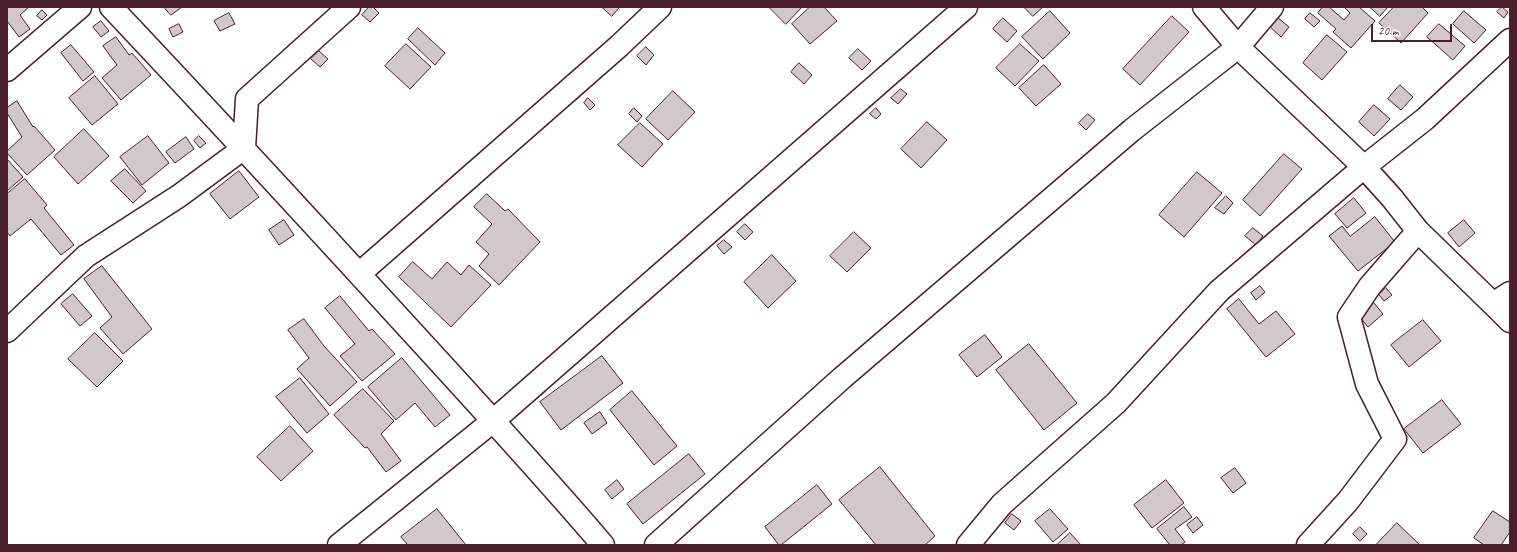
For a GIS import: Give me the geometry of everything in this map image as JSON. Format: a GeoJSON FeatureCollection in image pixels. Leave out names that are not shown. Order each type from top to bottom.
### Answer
{"type":"FeatureCollection","features":[{"type":"Feature","properties":{"kind":"street"},"geometry":{"type":"LineString","coordinates":[[7,70],[80,7]]}},
{"type":"Feature","properties":{"kind":"street"},"geometry":{"type":"LineString","coordinates":[[111,7],[244,148],[549,482],[603,545]]}},
{"type":"Feature","properties":{"kind":"street"},"geometry":{"type":"LineString","coordinates":[[7,331],[86,256],[178,196],[244,148],[248,99],[349,7]]}},
{"type":"Feature","properties":{"kind":"street"},"geometry":{"type":"LineString","coordinates":[[359,274],[619,46],[660,7]]}},
{"type":"Feature","properties":{"kind":"street"},"geometry":{"type":"LineString","coordinates":[[339,545],[493,421],[966,7]]}},
{"type":"Feature","properties":{"kind":"street"},"geometry":{"type":"LineString","coordinates":[[1204,7],[1238,47],[1364,167],[1392,198],[1418,231],[1502,298],[1510,321]]}},
{"type":"Feature","properties":{"kind":"street"},"geometry":{"type":"LineString","coordinates":[[656,545],[842,378],[1132,130],[1238,47],[1272,7]]}},
{"type":"Feature","properties":{"kind":"street"},"geometry":{"type":"LineString","coordinates":[[968,545],[1002,504],[1116,403],[1219,291],[1364,167],[1425,119],[1510,40]]}},
{"type":"Feature","properties":{"kind":"street"},"geometry":{"type":"LineString","coordinates":[[1308,545],[1348,501],[1395,439],[1367,384],[1349,317],[1370,286],[1418,231]]}},
{"type":"Feature","properties":{"kind":"building"},"geometry":{"type":"Polygon","coordinates":[[[7,7],[29,7],[20,15],[30,29],[19,37],[7,21],[7,7]]]}},
{"type":"Feature","properties":{"kind":"building"},"geometry":{"type":"Polygon","coordinates":[[[164,7],[182,7],[171,15],[164,7]]]}},
{"type":"Feature","properties":{"kind":"building"},"geometry":{"type":"Polygon","coordinates":[[[369,7],[373,7],[379,13],[370,22],[362,15],[369,7]]]}},
{"type":"Feature","properties":{"kind":"building"},"geometry":{"type":"Polygon","coordinates":[[[602,7],[617,7],[619,8],[612,16],[602,7]]]}},
{"type":"Feature","properties":{"kind":"building"},"geometry":{"type":"Polygon","coordinates":[[[769,7],[802,7],[786,24],[769,7]]]}},
{"type":"Feature","properties":{"kind":"building"},"geometry":{"type":"Polygon","coordinates":[[[810,7],[824,7],[837,21],[810,44],[792,24],[810,7]]]}},
{"type":"Feature","properties":{"kind":"building"},"geometry":{"type":"Polygon","coordinates":[[[1024,7],[1043,7],[1033,16],[1024,7]]]}},
{"type":"Feature","properties":{"kind":"building"},"geometry":{"type":"Polygon","coordinates":[[[1323,7],[1329,7],[1344,20],[1350,13],[1344,7],[1359,7],[1375,21],[1351,48],[1333,32],[1336,29],[1318,13],[1323,7]]]}},
{"type":"Feature","properties":{"kind":"building"},"geometry":{"type":"Polygon","coordinates":[[[1370,7],[1388,7],[1380,16],[1370,7]]]}},
{"type":"Feature","properties":{"kind":"building"},"geometry":{"type":"Polygon","coordinates":[[[1394,7],[1422,7],[1428,13],[1401,43],[1379,23],[1394,7]]]}},
{"type":"Feature","properties":{"kind":"building"},"geometry":{"type":"Polygon","coordinates":[[[1502,7],[1508,12],[1504,18],[1497,12],[1502,7]]]}},
{"type":"Feature","properties":{"kind":"building"},"geometry":{"type":"Polygon","coordinates":[[[42,10],[47,15],[42,20],[37,16],[42,10]]]}},
{"type":"Feature","properties":{"kind":"building"},"geometry":{"type":"Polygon","coordinates":[[[1050,11],[1070,33],[1043,59],[1022,37],[1050,11]]]}},
{"type":"Feature","properties":{"kind":"building"},"geometry":{"type":"Polygon","coordinates":[[[1464,11],[1486,30],[1474,43],[1453,24],[1464,11]]]}},
{"type":"Feature","properties":{"kind":"building"},"geometry":{"type":"Polygon","coordinates":[[[229,13],[235,24],[220,31],[214,21],[229,13]]]}},
{"type":"Feature","properties":{"kind":"building"},"geometry":{"type":"Polygon","coordinates":[[[1310,13],[1320,21],[1314,27],[1305,19],[1310,13]]]}},
{"type":"Feature","properties":{"kind":"building"},"geometry":{"type":"Polygon","coordinates":[[[1172,16],[1189,32],[1140,85],[1123,69],[1172,16]]]}},
{"type":"Feature","properties":{"kind":"building"},"geometry":{"type":"Polygon","coordinates":[[[1277,17],[1289,27],[1281,37],[1269,26],[1277,17]]]}},
{"type":"Feature","properties":{"kind":"building"},"geometry":{"type":"Polygon","coordinates":[[[1003,18],[1017,31],[1007,42],[993,29],[1003,18]]]}},
{"type":"Feature","properties":{"kind":"building"},"geometry":{"type":"Polygon","coordinates":[[[101,21],[109,31],[101,37],[93,27],[101,21]]]}},
{"type":"Feature","properties":{"kind":"building"},"geometry":{"type":"Polygon","coordinates":[[[179,24],[183,32],[173,37],[169,29],[179,24]]]}},
{"type":"Feature","properties":{"kind":"building"},"geometry":{"type":"Polygon","coordinates":[[[1439,24],[1465,46],[1453,60],[1427,37],[1439,24]]]}},
{"type":"Feature","properties":{"kind":"building"},"geometry":{"type":"Polygon","coordinates":[[[418,28],[445,53],[435,65],[408,39],[418,28]]]}},
{"type":"Feature","properties":{"kind":"building"},"geometry":{"type":"Polygon","coordinates":[[[1327,35],[1347,52],[1322,80],[1303,63],[1327,35]]]}},
{"type":"Feature","properties":{"kind":"building"},"geometry":{"type":"Polygon","coordinates":[[[116,37],[129,55],[132,53],[151,75],[121,100],[102,78],[117,65],[103,46],[116,37]]]}},
{"type":"Feature","properties":{"kind":"building"},"geometry":{"type":"Polygon","coordinates":[[[406,44],[431,67],[410,89],[385,66],[406,44]]]}},
{"type":"Feature","properties":{"kind":"building"},"geometry":{"type":"Polygon","coordinates":[[[1020,44],[1039,61],[1015,86],[996,68],[1020,44]]]}},
{"type":"Feature","properties":{"kind":"building"},"geometry":{"type":"Polygon","coordinates":[[[71,45],[94,72],[83,81],[61,53],[71,45]]]}},
{"type":"Feature","properties":{"kind":"building"},"geometry":{"type":"Polygon","coordinates":[[[646,47],[654,55],[646,65],[637,56],[646,47]]]}},
{"type":"Feature","properties":{"kind":"building"},"geometry":{"type":"Polygon","coordinates":[[[858,49],[871,61],[862,70],[849,58],[858,49]]]}},
{"type":"Feature","properties":{"kind":"building"},"geometry":{"type":"Polygon","coordinates":[[[319,51],[328,59],[320,67],[311,59],[319,51]]]}},
{"type":"Feature","properties":{"kind":"building"},"geometry":{"type":"Polygon","coordinates":[[[799,63],[812,75],[804,84],[791,72],[799,63]]]}},
{"type":"Feature","properties":{"kind":"building"},"geometry":{"type":"Polygon","coordinates":[[[1044,65],[1061,84],[1036,106],[1019,88],[1044,65]]]}},
{"type":"Feature","properties":{"kind":"building"},"geometry":{"type":"Polygon","coordinates":[[[95,76],[118,104],[92,125],[69,98],[95,76]]]}},
{"type":"Feature","properties":{"kind":"building"},"geometry":{"type":"Polygon","coordinates":[[[1400,85],[1413,97],[1401,110],[1388,99],[1400,85]]]}},
{"type":"Feature","properties":{"kind":"building"},"geometry":{"type":"Polygon","coordinates":[[[901,89],[907,94],[898,104],[891,98],[901,89]]]}},
{"type":"Feature","properties":{"kind":"building"},"geometry":{"type":"Polygon","coordinates":[[[673,91],[695,112],[668,140],[646,119],[673,91]]]}},
{"type":"Feature","properties":{"kind":"building"},"geometry":{"type":"Polygon","coordinates":[[[588,98],[595,105],[590,110],[584,103],[588,98]]]}},
{"type":"Feature","properties":{"kind":"building"},"geometry":{"type":"Polygon","coordinates":[[[17,101],[33,127],[34,126],[55,150],[27,175],[7,153],[7,151],[22,137],[7,113],[7,108],[17,101]]]}},
{"type":"Feature","properties":{"kind":"building"},"geometry":{"type":"Polygon","coordinates":[[[1374,105],[1390,119],[1374,136],[1359,122],[1374,105]]]}},
{"type":"Feature","properties":{"kind":"building"},"geometry":{"type":"Polygon","coordinates":[[[634,108],[642,116],[637,122],[629,114],[634,108]]]}},
{"type":"Feature","properties":{"kind":"building"},"geometry":{"type":"Polygon","coordinates":[[[876,108],[881,114],[876,119],[870,114],[876,108]]]}},
{"type":"Feature","properties":{"kind":"building"},"geometry":{"type":"Polygon","coordinates":[[[1088,114],[1095,120],[1086,130],[1079,123],[1088,114]]]}},
{"type":"Feature","properties":{"kind":"building"},"geometry":{"type":"Polygon","coordinates":[[[927,122],[947,140],[921,168],[901,149],[927,122]]]}},
{"type":"Feature","properties":{"kind":"building"},"geometry":{"type":"Polygon","coordinates":[[[640,123],[663,144],[642,167],[618,145],[640,123]]]}},
{"type":"Feature","properties":{"kind":"building"},"geometry":{"type":"Polygon","coordinates":[[[84,129],[109,156],[78,184],[54,157],[84,129]]]}},
{"type":"Feature","properties":{"kind":"building"},"geometry":{"type":"Polygon","coordinates":[[[148,136],[169,163],[142,185],[120,157],[148,136]]]}},
{"type":"Feature","properties":{"kind":"building"},"geometry":{"type":"Polygon","coordinates":[[[199,136],[206,143],[200,148],[194,141],[199,136]]]}},
{"type":"Feature","properties":{"kind":"building"},"geometry":{"type":"Polygon","coordinates":[[[186,137],[194,149],[175,163],[166,152],[186,137]]]}},
{"type":"Feature","properties":{"kind":"building"},"geometry":{"type":"Polygon","coordinates":[[[1284,154],[1302,169],[1260,216],[1243,200],[1284,154]]]}},
{"type":"Feature","properties":{"kind":"building"},"geometry":{"type":"Polygon","coordinates":[[[7,159],[23,177],[7,191],[7,159]]]}},
{"type":"Feature","properties":{"kind":"building"},"geometry":{"type":"Polygon","coordinates":[[[125,169],[146,191],[133,203],[111,181],[125,169]]]}},
{"type":"Feature","properties":{"kind":"building"},"geometry":{"type":"Polygon","coordinates":[[[239,171],[259,197],[230,219],[210,194],[239,171]]]}},
{"type":"Feature","properties":{"kind":"building"},"geometry":{"type":"Polygon","coordinates":[[[1197,172],[1222,193],[1184,237],[1159,215],[1197,172]]]}},
{"type":"Feature","properties":{"kind":"building"},"geometry":{"type":"Polygon","coordinates":[[[25,179],[47,205],[44,208],[74,245],[61,255],[31,219],[10,236],[7,232],[7,194],[25,179]]]}},
{"type":"Feature","properties":{"kind":"building"},"geometry":{"type":"Polygon","coordinates":[[[487,194],[505,211],[508,209],[540,242],[499,285],[479,266],[489,254],[476,242],[492,224],[474,207],[487,194]]]}},
{"type":"Feature","properties":{"kind":"building"},"geometry":{"type":"Polygon","coordinates":[[[1226,196],[1233,203],[1224,214],[1215,208],[1226,196]]]}},
{"type":"Feature","properties":{"kind":"building"},"geometry":{"type":"Polygon","coordinates":[[[1354,198],[1366,213],[1347,228],[1335,214],[1354,198]]]}},
{"type":"Feature","properties":{"kind":"building"},"geometry":{"type":"Polygon","coordinates":[[[1375,217],[1395,242],[1358,271],[1329,236],[1342,226],[1350,236],[1375,217]]]}},
{"type":"Feature","properties":{"kind":"building"},"geometry":{"type":"Polygon","coordinates":[[[284,220],[294,235],[279,245],[269,230],[284,220]]]}},
{"type":"Feature","properties":{"kind":"building"},"geometry":{"type":"Polygon","coordinates":[[[1464,220],[1475,233],[1459,247],[1448,233],[1464,220]]]}},
{"type":"Feature","properties":{"kind":"building"},"geometry":{"type":"Polygon","coordinates":[[[745,224],[753,232],[745,240],[737,232],[745,224]]]}},
{"type":"Feature","properties":{"kind":"building"},"geometry":{"type":"Polygon","coordinates":[[[1253,228],[1263,236],[1256,245],[1245,236],[1253,228]]]}},
{"type":"Feature","properties":{"kind":"building"},"geometry":{"type":"Polygon","coordinates":[[[854,232],[871,248],[847,272],[830,256],[854,232]]]}},
{"type":"Feature","properties":{"kind":"building"},"geometry":{"type":"Polygon","coordinates":[[[724,240],[732,247],[724,254],[717,246],[724,240]]]}},
{"type":"Feature","properties":{"kind":"building"},"geometry":{"type":"Polygon","coordinates":[[[772,255],[796,281],[768,308],[744,282],[772,255]]]}},
{"type":"Feature","properties":{"kind":"building"},"geometry":{"type":"Polygon","coordinates":[[[413,262],[432,279],[447,262],[461,275],[469,265],[491,285],[451,327],[399,277],[413,262]]]}},
{"type":"Feature","properties":{"kind":"building"},"geometry":{"type":"Polygon","coordinates":[[[102,266],[152,329],[123,354],[100,328],[112,317],[84,279],[102,266]]]}},
{"type":"Feature","properties":{"kind":"building"},"geometry":{"type":"Polygon","coordinates":[[[1260,286],[1265,292],[1256,300],[1251,293],[1260,286]]]}},
{"type":"Feature","properties":{"kind":"building"},"geometry":{"type":"Polygon","coordinates":[[[1386,288],[1392,295],[1384,301],[1379,295],[1386,288]]]}},
{"type":"Feature","properties":{"kind":"building"},"geometry":{"type":"Polygon","coordinates":[[[73,294],[92,316],[80,326],[61,304],[73,294]]]}},
{"type":"Feature","properties":{"kind":"building"},"geometry":{"type":"Polygon","coordinates":[[[340,296],[369,331],[372,329],[395,354],[362,381],[340,356],[355,344],[325,308],[340,296]]]}},
{"type":"Feature","properties":{"kind":"building"},"geometry":{"type":"Polygon","coordinates":[[[1239,299],[1259,324],[1276,311],[1295,334],[1266,357],[1227,309],[1239,299]]]}},
{"type":"Feature","properties":{"kind":"building"},"geometry":{"type":"Polygon","coordinates":[[[1374,303],[1383,314],[1368,327],[1359,316],[1374,303]]]}},
{"type":"Feature","properties":{"kind":"building"},"geometry":{"type":"Polygon","coordinates":[[[304,319],[324,346],[357,382],[330,406],[297,369],[309,358],[288,330],[304,319]]]}},
{"type":"Feature","properties":{"kind":"building"},"geometry":{"type":"Polygon","coordinates":[[[1423,320],[1441,341],[1409,367],[1391,345],[1423,320]]]}},
{"type":"Feature","properties":{"kind":"building"},"geometry":{"type":"Polygon","coordinates":[[[95,333],[123,361],[97,387],[68,359],[95,333]]]}},
{"type":"Feature","properties":{"kind":"building"},"geometry":{"type":"Polygon","coordinates":[[[985,335],[1002,357],[977,377],[959,355],[985,335]]]}},
{"type":"Feature","properties":{"kind":"building"},"geometry":{"type":"Polygon","coordinates":[[[1029,344],[1077,403],[1044,430],[996,370],[1029,344]]]}},
{"type":"Feature","properties":{"kind":"building"},"geometry":{"type":"Polygon","coordinates":[[[602,356],[623,383],[561,430],[540,402],[602,356]]]}},
{"type":"Feature","properties":{"kind":"building"},"geometry":{"type":"Polygon","coordinates":[[[402,358],[450,415],[435,427],[415,403],[396,420],[368,387],[402,358]]]}},
{"type":"Feature","properties":{"kind":"building"},"geometry":{"type":"Polygon","coordinates":[[[300,378],[329,414],[307,433],[276,397],[300,378]]]}},
{"type":"Feature","properties":{"kind":"building"},"geometry":{"type":"Polygon","coordinates":[[[363,389],[394,421],[381,434],[401,461],[386,472],[367,447],[365,448],[334,415],[363,389]]]}},
{"type":"Feature","properties":{"kind":"building"},"geometry":{"type":"Polygon","coordinates":[[[632,391],[677,446],[654,465],[610,410],[632,391]]]}},
{"type":"Feature","properties":{"kind":"building"},"geometry":{"type":"Polygon","coordinates":[[[1442,400],[1461,424],[1423,453],[1404,429],[1442,400]]]}},
{"type":"Feature","properties":{"kind":"building"},"geometry":{"type":"Polygon","coordinates":[[[600,412],[607,423],[592,434],[584,423],[600,412]]]}},
{"type":"Feature","properties":{"kind":"building"},"geometry":{"type":"Polygon","coordinates":[[[290,426],[313,451],[281,481],[257,457],[290,426]]]}},
{"type":"Feature","properties":{"kind":"building"},"geometry":{"type":"Polygon","coordinates":[[[689,454],[705,474],[643,524],[627,504],[689,454]]]}},
{"type":"Feature","properties":{"kind":"building"},"geometry":{"type":"Polygon","coordinates":[[[880,467],[935,536],[925,545],[876,545],[839,500],[880,467]]]}},
{"type":"Feature","properties":{"kind":"building"},"geometry":{"type":"Polygon","coordinates":[[[1235,468],[1246,483],[1233,493],[1221,478],[1235,468]]]}},
{"type":"Feature","properties":{"kind":"building"},"geometry":{"type":"Polygon","coordinates":[[[617,480],[624,489],[612,499],[605,490],[617,480]]]}},
{"type":"Feature","properties":{"kind":"building"},"geometry":{"type":"Polygon","coordinates":[[[1166,480],[1184,503],[1152,528],[1134,505],[1166,480]]]}},
{"type":"Feature","properties":{"kind":"building"},"geometry":{"type":"Polygon","coordinates":[[[817,485],[832,504],[781,545],[779,545],[765,527],[817,485]]]}},
{"type":"Feature","properties":{"kind":"building"},"geometry":{"type":"Polygon","coordinates":[[[1184,507],[1192,517],[1175,529],[1185,542],[1181,545],[1170,545],[1157,529],[1184,507]]]}},
{"type":"Feature","properties":{"kind":"building"},"geometry":{"type":"Polygon","coordinates":[[[437,509],[466,545],[408,545],[401,537],[437,509]]]}},
{"type":"Feature","properties":{"kind":"building"},"geometry":{"type":"Polygon","coordinates":[[[1050,509],[1068,529],[1053,542],[1035,521],[1050,509]]]}},
{"type":"Feature","properties":{"kind":"building"},"geometry":{"type":"Polygon","coordinates":[[[1493,511],[1510,522],[1510,532],[1501,545],[1484,545],[1474,538],[1493,511]]]}},
{"type":"Feature","properties":{"kind":"building"},"geometry":{"type":"Polygon","coordinates":[[[1012,514],[1021,521],[1014,530],[1005,523],[1012,514]]]}},
{"type":"Feature","properties":{"kind":"building"},"geometry":{"type":"Polygon","coordinates":[[[1197,517],[1203,525],[1193,533],[1187,525],[1197,517]]]}},
{"type":"Feature","properties":{"kind":"building"},"geometry":{"type":"Polygon","coordinates":[[[1397,523],[1420,545],[1376,545],[1397,523]]]}},
{"type":"Feature","properties":{"kind":"building"},"geometry":{"type":"Polygon","coordinates":[[[1360,527],[1367,534],[1360,541],[1353,534],[1360,527]]]}},
{"type":"Feature","properties":{"kind":"building"},"geometry":{"type":"Polygon","coordinates":[[[1070,533],[1081,545],[1057,545],[1070,533]]]}}]}
